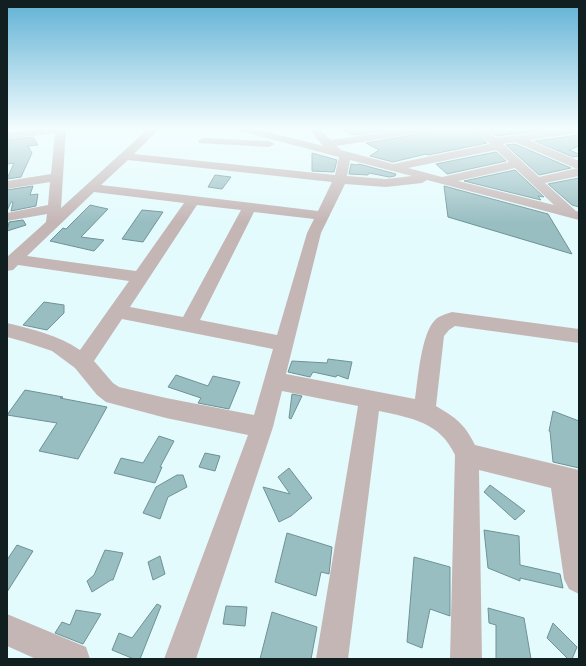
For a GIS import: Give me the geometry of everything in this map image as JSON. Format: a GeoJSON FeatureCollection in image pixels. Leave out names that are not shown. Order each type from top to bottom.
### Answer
{"type":"FeatureCollection","features":[{"type":"Feature","properties":{"kind":"street"},"geometry":{"type":"LineString","coordinates":[[53,224],[58,160]]}},
{"type":"Feature","properties":{"kind":"street"},"geometry":{"type":"LineString","coordinates":[[11,263],[121,160]]}},
{"type":"Feature","properties":{"kind":"street"},"geometry":{"type":"LineString","coordinates":[[161,160],[340,180],[386,183],[436,179],[518,164]]}},
{"type":"Feature","properties":{"kind":"street"},"geometry":{"type":"LineString","coordinates":[[180,659],[262,427],[314,233],[321,216],[340,180],[337,160]]}},
{"type":"Feature","properties":{"kind":"street"},"geometry":{"type":"LineString","coordinates":[[370,160],[436,179],[575,214]]}},
{"type":"Feature","properties":{"kind":"street"},"geometry":{"type":"LineString","coordinates":[[393,167],[424,160]]}},
{"type":"Feature","properties":{"kind":"street"},"geometry":{"type":"LineString","coordinates":[[514,160],[575,214]]}},
{"type":"Feature","properties":{"kind":"street"},"geometry":{"type":"LineString","coordinates":[[567,160],[579,165]]}},
{"type":"Feature","properties":{"kind":"street"},"geometry":{"type":"LineString","coordinates":[[536,181],[579,172]]}},
{"type":"Feature","properties":{"kind":"street"},"geometry":{"type":"LineString","coordinates":[[7,185],[57,177]]}},
{"type":"Feature","properties":{"kind":"street"},"geometry":{"type":"LineString","coordinates":[[91,188],[321,216]]}},
{"type":"Feature","properties":{"kind":"street"},"geometry":{"type":"LineString","coordinates":[[82,362],[193,201]]}},
{"type":"Feature","properties":{"kind":"street"},"geometry":{"type":"LineString","coordinates":[[7,217],[54,208]]}},
{"type":"Feature","properties":{"kind":"street"},"geometry":{"type":"LineString","coordinates":[[188,325],[249,208]]}},
{"type":"Feature","properties":{"kind":"street"},"geometry":{"type":"LineString","coordinates":[[11,263],[141,277]]}},
{"type":"Feature","properties":{"kind":"street"},"geometry":{"type":"LineString","coordinates":[[117,311],[284,344]]}},
{"type":"Feature","properties":{"kind":"street"},"geometry":{"type":"LineString","coordinates":[[424,411],[435,335],[442,325],[452,319],[579,336]]}},
{"type":"Feature","properties":{"kind":"street"},"geometry":{"type":"LineString","coordinates":[[7,330],[28,335],[59,346],[82,362],[104,390],[114,395],[166,408],[262,427]]}},
{"type":"Feature","properties":{"kind":"street"},"geometry":{"type":"LineString","coordinates":[[274,381],[424,411],[446,424],[459,438],[467,455],[466,659]]}},
{"type":"Feature","properties":{"kind":"street"},"geometry":{"type":"LineString","coordinates":[[332,659],[370,399]]}},
{"type":"Feature","properties":{"kind":"street"},"geometry":{"type":"LineString","coordinates":[[467,455],[571,481],[579,579]]}},
{"type":"Feature","properties":{"kind":"street"},"geometry":{"type":"LineString","coordinates":[[7,630],[74,659]]}},
{"type":"Feature","properties":{"kind":"building"},"geometry":{"type":"Polygon","coordinates":[[[7,160],[29,160],[21,177],[7,179],[14,163],[7,164],[7,160]]]}},
{"type":"Feature","properties":{"kind":"building"},"geometry":{"type":"Polygon","coordinates":[[[312,160],[337,160],[334,172],[312,171],[312,160]]]}},
{"type":"Feature","properties":{"kind":"building"},"geometry":{"type":"Polygon","coordinates":[[[386,160],[401,160],[393,162],[386,160]]]}},
{"type":"Feature","properties":{"kind":"building"},"geometry":{"type":"Polygon","coordinates":[[[456,160],[506,161],[447,174],[436,164],[456,160]]]}},
{"type":"Feature","properties":{"kind":"building"},"geometry":{"type":"Polygon","coordinates":[[[523,160],[553,160],[571,168],[539,175],[523,160]]]}},
{"type":"Feature","properties":{"kind":"building"},"geometry":{"type":"Polygon","coordinates":[[[351,164],[359,164],[396,174],[395,176],[389,177],[369,173],[368,175],[349,174],[351,164]]]}},
{"type":"Feature","properties":{"kind":"building"},"geometry":{"type":"Polygon","coordinates":[[[515,170],[544,197],[538,196],[541,200],[464,181],[515,170]]]}},
{"type":"Feature","properties":{"kind":"building"},"geometry":{"type":"Polygon","coordinates":[[[215,175],[231,177],[222,189],[208,187],[215,175]]]}},
{"type":"Feature","properties":{"kind":"building"},"geometry":{"type":"Polygon","coordinates":[[[579,178],[579,207],[572,205],[548,184],[579,178]]]}},
{"type":"Feature","properties":{"kind":"building"},"geometry":{"type":"Polygon","coordinates":[[[33,186],[30,195],[38,194],[36,206],[11,211],[13,202],[11,202],[7,211],[7,190],[33,186]]]}},
{"type":"Feature","properties":{"kind":"building"},"geometry":{"type":"Polygon","coordinates":[[[444,186],[548,214],[572,254],[448,217],[444,186]]]}},
{"type":"Feature","properties":{"kind":"building"},"geometry":{"type":"Polygon","coordinates":[[[90,205],[108,209],[81,237],[104,240],[94,251],[50,241],[63,228],[66,229],[90,205]]]}},
{"type":"Feature","properties":{"kind":"building"},"geometry":{"type":"Polygon","coordinates":[[[142,210],[163,212],[143,242],[122,239],[142,210]]]}},
{"type":"Feature","properties":{"kind":"building"},"geometry":{"type":"Polygon","coordinates":[[[23,220],[26,225],[7,231],[9,222],[23,220]]]}},
{"type":"Feature","properties":{"kind":"building"},"geometry":{"type":"Polygon","coordinates":[[[44,302],[64,305],[64,313],[47,330],[23,325],[44,302]]]}},
{"type":"Feature","properties":{"kind":"building"},"geometry":{"type":"Polygon","coordinates":[[[328,359],[352,362],[348,379],[337,375],[336,377],[313,372],[310,377],[288,372],[292,361],[327,363],[328,359]]]}},
{"type":"Feature","properties":{"kind":"building"},"geometry":{"type":"Polygon","coordinates":[[[176,375],[208,386],[213,376],[240,382],[229,409],[198,403],[201,398],[168,387],[176,375]]]}},
{"type":"Feature","properties":{"kind":"building"},"geometry":{"type":"Polygon","coordinates":[[[25,390],[107,407],[78,459],[39,451],[57,423],[7,415],[25,390]]]}},
{"type":"Feature","properties":{"kind":"building"},"geometry":{"type":"Polygon","coordinates":[[[292,394],[302,396],[291,419],[289,418],[292,394]]]}},
{"type":"Feature","properties":{"kind":"building"},"geometry":{"type":"Polygon","coordinates":[[[553,411],[579,421],[579,468],[553,462],[549,431],[553,411]]]}},
{"type":"Feature","properties":{"kind":"building"},"geometry":{"type":"Polygon","coordinates":[[[159,436],[174,441],[160,467],[162,467],[155,483],[114,473],[121,458],[143,463],[159,436]]]}},
{"type":"Feature","properties":{"kind":"building"},"geometry":{"type":"Polygon","coordinates":[[[205,453],[220,456],[215,471],[199,467],[205,453]]]}},
{"type":"Feature","properties":{"kind":"building"},"geometry":{"type":"Polygon","coordinates":[[[289,468],[312,498],[291,516],[279,522],[263,487],[290,494],[278,477],[289,468]]]}},
{"type":"Feature","properties":{"kind":"building"},"geometry":{"type":"Polygon","coordinates":[[[177,475],[183,475],[187,487],[168,497],[160,519],[143,513],[156,487],[177,475]]]}},
{"type":"Feature","properties":{"kind":"building"},"geometry":{"type":"Polygon","coordinates":[[[490,485],[525,511],[515,520],[484,492],[490,485]]]}},
{"type":"Feature","properties":{"kind":"building"},"geometry":{"type":"Polygon","coordinates":[[[484,530],[519,536],[520,565],[560,574],[563,588],[520,578],[520,581],[488,568],[484,530]]]}},
{"type":"Feature","properties":{"kind":"building"},"geometry":{"type":"Polygon","coordinates":[[[287,533],[332,547],[329,574],[321,572],[316,596],[275,582],[287,533]]]}},
{"type":"Feature","properties":{"kind":"building"},"geometry":{"type":"Polygon","coordinates":[[[17,545],[33,551],[7,592],[7,560],[17,545]]]}},
{"type":"Feature","properties":{"kind":"building"},"geometry":{"type":"Polygon","coordinates":[[[105,550],[123,553],[113,580],[92,592],[87,581],[94,575],[105,550]]]}},
{"type":"Feature","properties":{"kind":"building"},"geometry":{"type":"Polygon","coordinates":[[[160,556],[165,574],[153,580],[148,562],[160,556]]]}},
{"type":"Feature","properties":{"kind":"building"},"geometry":{"type":"Polygon","coordinates":[[[414,557],[450,567],[450,616],[430,609],[422,648],[407,642],[414,557]]]}},
{"type":"Feature","properties":{"kind":"building"},"geometry":{"type":"Polygon","coordinates":[[[157,604],[161,606],[140,659],[134,659],[112,650],[119,633],[132,638],[157,604]]]}},
{"type":"Feature","properties":{"kind":"building"},"geometry":{"type":"Polygon","coordinates":[[[226,606],[247,607],[245,626],[223,624],[226,606]]]}},
{"type":"Feature","properties":{"kind":"building"},"geometry":{"type":"Polygon","coordinates":[[[488,608],[524,618],[531,659],[496,659],[496,625],[489,623],[488,608]]]}},
{"type":"Feature","properties":{"kind":"building"},"geometry":{"type":"Polygon","coordinates":[[[76,610],[101,614],[83,644],[55,633],[62,622],[70,625],[76,610]]]}},
{"type":"Feature","properties":{"kind":"building"},"geometry":{"type":"Polygon","coordinates":[[[272,612],[317,627],[311,659],[260,659],[272,612]]]}},
{"type":"Feature","properties":{"kind":"building"},"geometry":{"type":"Polygon","coordinates":[[[553,623],[577,647],[572,659],[568,659],[547,638],[553,623]]]}}]}
